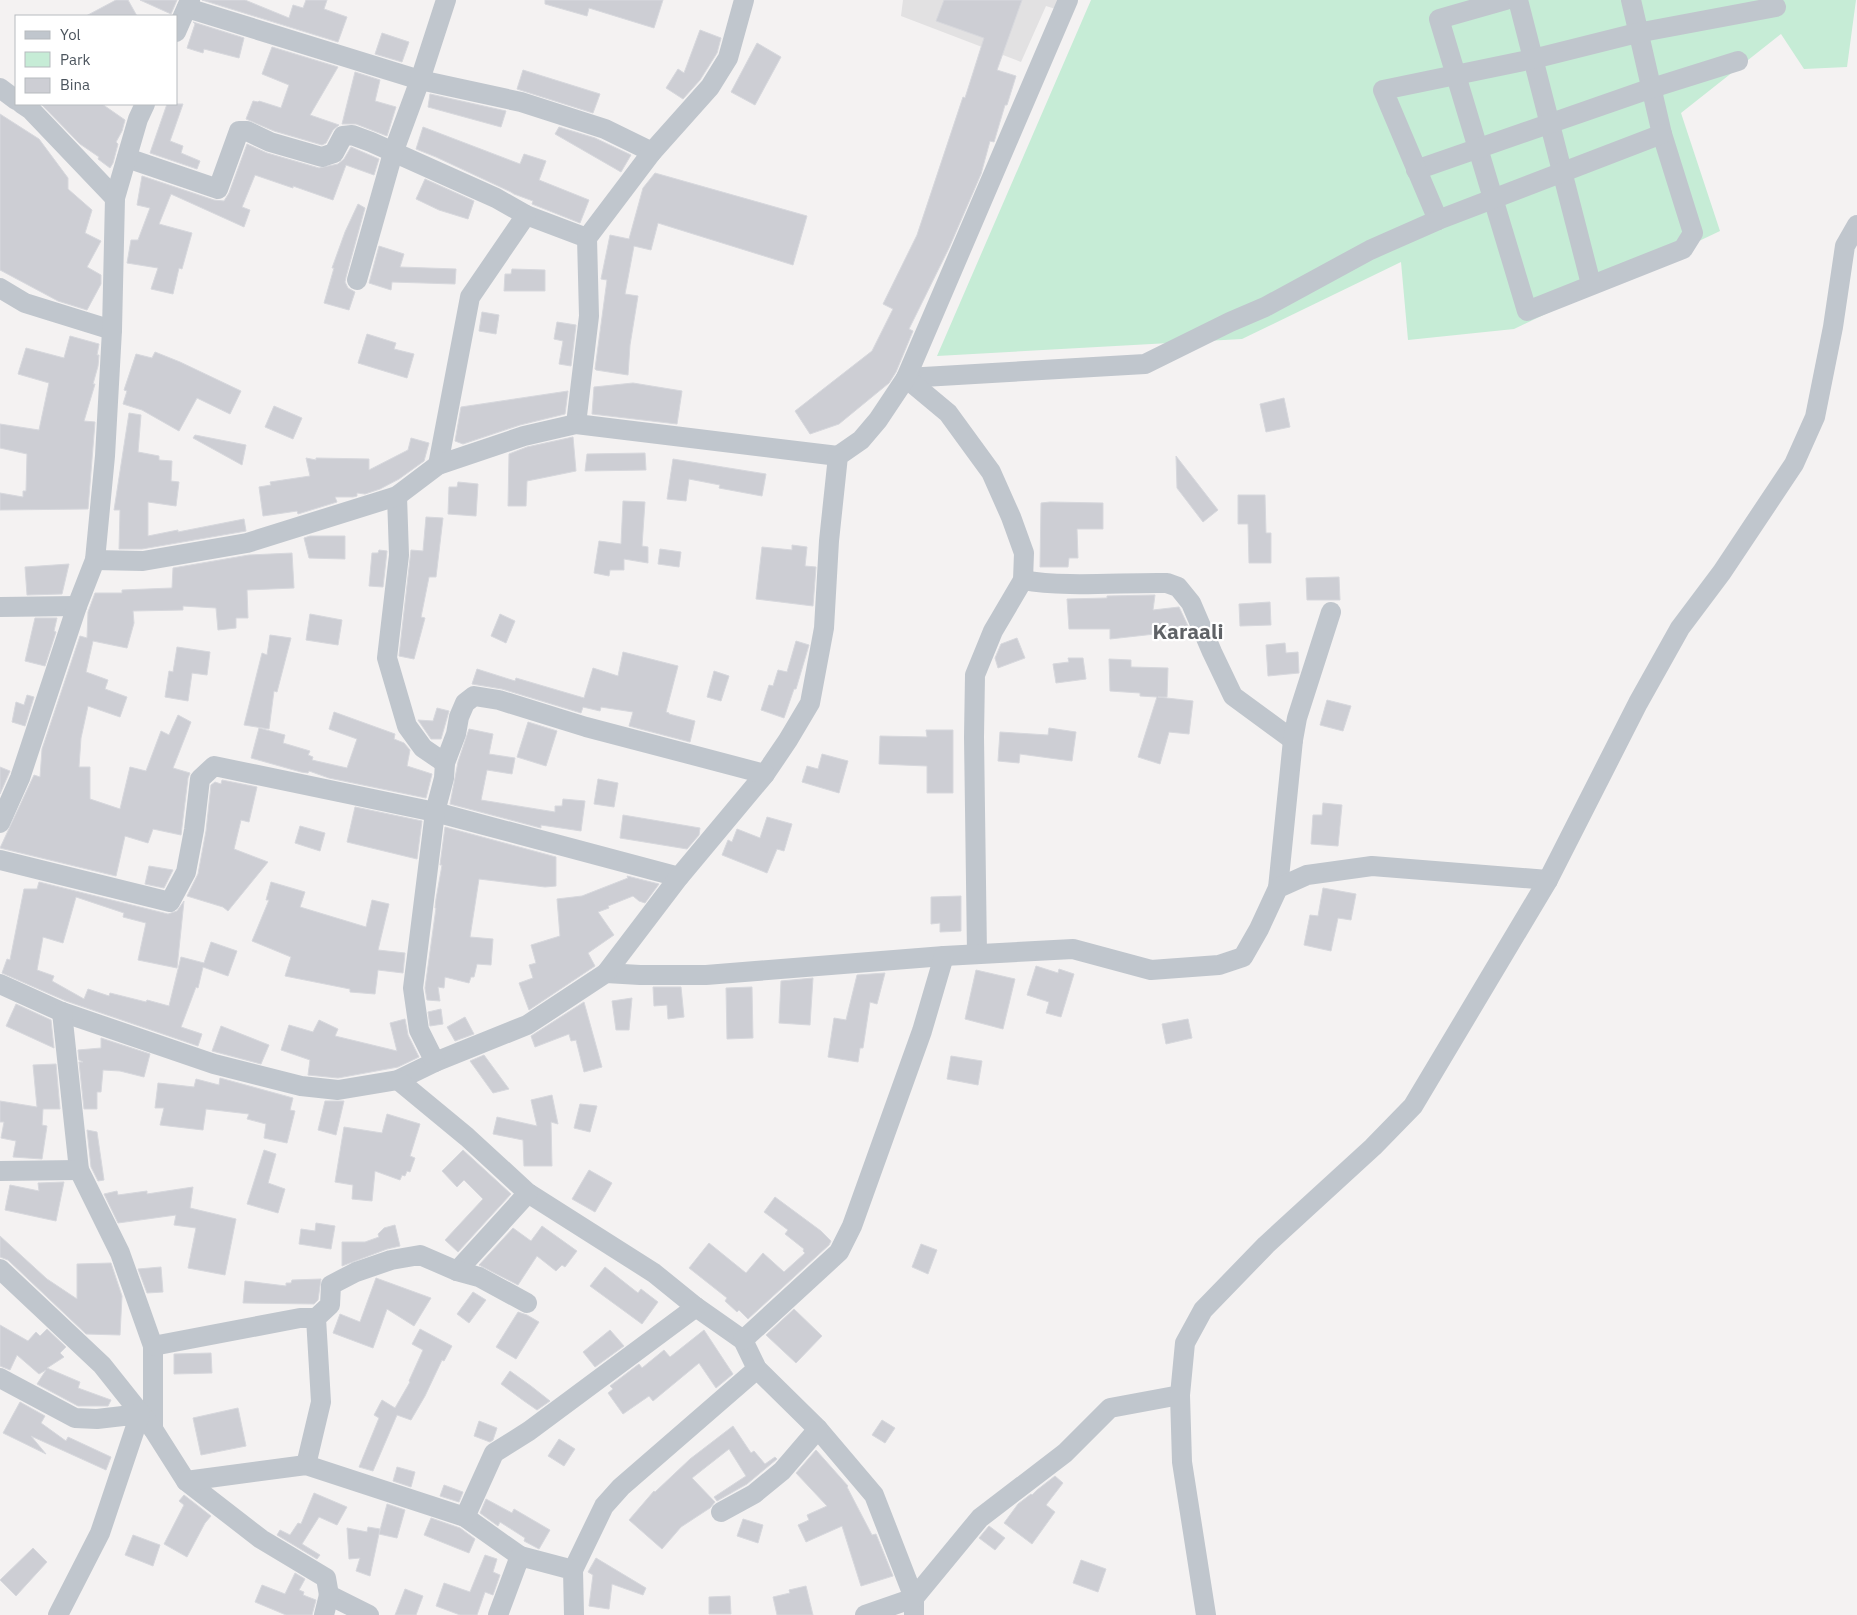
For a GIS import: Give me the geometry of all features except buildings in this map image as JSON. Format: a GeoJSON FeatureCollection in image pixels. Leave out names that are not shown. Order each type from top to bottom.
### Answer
{"type":"FeatureCollection","features":[{"type":"Feature","properties":{"kind":"street"},"geometry":{"type":"LineString","coordinates":[[357,280],[394,153],[446,0]]}},
{"type":"Feature","properties":{"kind":"street"},"geometry":{"type":"LineString","coordinates":[[95,560],[143,561],[246,543],[397,496],[438,465],[524,436],[576,424],[838,456],[861,440],[906,378],[1068,0]]}},
{"type":"Feature","properties":{"kind":"street"},"geometry":{"type":"LineString","coordinates":[[1506,0],[1439,19],[1527,311],[1683,249],[1693,233],[1662,134],[1631,0]]}},
{"type":"Feature","properties":{"kind":"street"},"geometry":{"type":"LineString","coordinates":[[1518,0],[1591,284]]}},
{"type":"Feature","properties":{"kind":"street"},"geometry":{"type":"LineString","coordinates":[[576,424],[588,316],[587,238],[652,152],[710,87],[728,58],[741,1]]}},
{"type":"Feature","properties":{"kind":"street"},"geometry":{"type":"LineString","coordinates":[[178,27],[188,4],[420,80],[531,105],[605,129],[652,152]]}},
{"type":"Feature","properties":{"kind":"street"},"geometry":{"type":"LineString","coordinates":[[1438,220],[1383,90],[1533,59],[1638,33],[1776,7]]}},
{"type":"Feature","properties":{"kind":"street"},"geometry":{"type":"LineString","coordinates":[[1416,170],[1652,88],[1738,61]]}},
{"type":"Feature","properties":{"kind":"street"},"geometry":{"type":"LineString","coordinates":[[0,88],[15,99]]}},
{"type":"Feature","properties":{"kind":"street"},"geometry":{"type":"LineString","coordinates":[[24,105],[31,110],[115,198]]}},
{"type":"Feature","properties":{"kind":"street"},"geometry":{"type":"LineString","coordinates":[[0,823],[20,778],[77,606],[95,560],[106,456],[112,330],[115,198],[138,119],[145,105]]}},
{"type":"Feature","properties":{"kind":"street"},"geometry":{"type":"LineString","coordinates":[[127,158],[218,190],[239,131],[248,132],[270,142],[322,157],[334,153],[343,136],[352,135],[496,198],[526,215],[587,238]]}},
{"type":"Feature","properties":{"kind":"street"},"geometry":{"type":"LineString","coordinates":[[906,378],[1145,364],[1230,322],[1265,308],[1370,250],[1493,198],[1662,134]]}},
{"type":"Feature","properties":{"kind":"street"},"geometry":{"type":"LineString","coordinates":[[438,465],[470,297],[526,215]]}},
{"type":"Feature","properties":{"kind":"street"},"geometry":{"type":"LineString","coordinates":[[1206,1615],[1182,1462],[1180,1395],[1185,1343],[1203,1310],[1266,1245],[1374,1147],[1413,1106],[1548,880],[1638,703],[1680,628],[1722,572],[1794,464],[1815,418],[1845,246],[1857,225]]}},
{"type":"Feature","properties":{"kind":"street"},"geometry":{"type":"LineString","coordinates":[[0,288],[25,303],[112,330]]}},
{"type":"Feature","properties":{"kind":"street"},"geometry":{"type":"LineString","coordinates":[[906,378],[948,413],[991,472],[1011,517],[1024,553],[1023,580],[993,631],[975,674],[977,954]]}},
{"type":"Feature","properties":{"kind":"street"},"geometry":{"type":"LineString","coordinates":[[0,984],[62,1012],[214,1064],[301,1086],[338,1090],[398,1080],[435,1062],[527,1025],[606,973],[679,877],[765,774],[810,702],[824,628],[829,542],[838,456]]}},
{"type":"Feature","properties":{"kind":"street"},"geometry":{"type":"LineString","coordinates":[[397,496],[399,554],[386,658],[407,726],[423,748],[445,763]]}},
{"type":"Feature","properties":{"kind":"street"},"geometry":{"type":"LineString","coordinates":[[1023,580],[1072,583],[1167,583],[1178,587],[1191,603],[1233,696],[1293,740]]}},
{"type":"Feature","properties":{"kind":"street"},"geometry":{"type":"LineString","coordinates":[[0,607],[77,606]]}},
{"type":"Feature","properties":{"kind":"street"},"geometry":{"type":"LineString","coordinates":[[606,973],[706,976],[944,956],[1072,949],[1151,970],[1219,965],[1242,957],[1259,929],[1278,888],[1293,740],[1297,718],[1331,612]]}},
{"type":"Feature","properties":{"kind":"street"},"geometry":{"type":"LineString","coordinates":[[435,1062],[419,1030],[413,988],[436,812],[444,778],[445,763],[465,703],[474,696],[499,700],[586,727],[765,774]]}},
{"type":"Feature","properties":{"kind":"street"},"geometry":{"type":"LineString","coordinates":[[0,860],[170,902],[186,872],[194,830],[200,779],[214,766],[436,812],[679,877]]}},
{"type":"Feature","properties":{"kind":"street"},"geometry":{"type":"LineString","coordinates":[[1278,888],[1307,875],[1372,866],[1548,880]]}},
{"type":"Feature","properties":{"kind":"street"},"geometry":{"type":"LineString","coordinates":[[743,1340],[839,1252],[852,1226],[922,1031],[944,956]]}},
{"type":"Feature","properties":{"kind":"street"},"geometry":{"type":"LineString","coordinates":[[62,1012],[79,1170],[120,1253],[153,1346],[153,1430]]}},
{"type":"Feature","properties":{"kind":"street"},"geometry":{"type":"LineString","coordinates":[[398,1080],[467,1137],[528,1193],[654,1273],[696,1307],[743,1340],[757,1370],[818,1429],[874,1495],[914,1606]]}},
{"type":"Feature","properties":{"kind":"street"},"geometry":{"type":"LineString","coordinates":[[0,1170],[79,1170]]}},
{"type":"Feature","properties":{"kind":"street"},"geometry":{"type":"LineString","coordinates":[[457,1271],[528,1193]]}},
{"type":"Feature","properties":{"kind":"street"},"geometry":{"type":"LineString","coordinates":[[153,1346],[300,1318],[316,1318],[330,1305],[331,1285],[356,1272],[391,1260],[420,1255],[457,1271],[479,1277],[527,1303]]}},
{"type":"Feature","properties":{"kind":"street"},"geometry":{"type":"LineString","coordinates":[[0,1269],[102,1366],[153,1430],[186,1481],[261,1539],[326,1578],[329,1595],[324,1615]]}},
{"type":"Feature","properties":{"kind":"street"},"geometry":{"type":"LineString","coordinates":[[465,1517],[494,1453],[529,1431],[696,1307]]}},
{"type":"Feature","properties":{"kind":"street"},"geometry":{"type":"LineString","coordinates":[[306,1465],[321,1402],[316,1318]]}},
{"type":"Feature","properties":{"kind":"street"},"geometry":{"type":"LineString","coordinates":[[574,1615],[573,1570],[604,1506],[621,1486],[757,1370]]}},
{"type":"Feature","properties":{"kind":"street"},"geometry":{"type":"LineString","coordinates":[[0,1378],[75,1418],[97,1419],[140,1414]]}},
{"type":"Feature","properties":{"kind":"street"},"geometry":{"type":"LineString","coordinates":[[865,1615],[914,1606],[980,1518],[1065,1452],[1110,1408],[1180,1395]]}},
{"type":"Feature","properties":{"kind":"street"},"geometry":{"type":"LineString","coordinates":[[58,1615],[100,1532],[140,1414]]}},
{"type":"Feature","properties":{"kind":"street"},"geometry":{"type":"LineString","coordinates":[[721,1512],[754,1494],[782,1471],[818,1429]]}},
{"type":"Feature","properties":{"kind":"street"},"geometry":{"type":"LineString","coordinates":[[186,1481],[306,1465],[465,1517],[520,1556],[573,1570]]}},
{"type":"Feature","properties":{"kind":"street"},"geometry":{"type":"LineString","coordinates":[[498,1615],[520,1556]]}},
{"type":"Feature","properties":{"kind":"street"},"geometry":{"type":"LineString","coordinates":[[329,1595],[369,1615]]}},
{"type":"Feature","properties":{"kind":"shaded area"},"geometry":{"type":"Polygon","coordinates":[[[903,0],[1067,0],[1062,11],[1046,6],[1021,62],[901,16],[903,0]]]}},
{"type":"Feature","properties":{"kind":"green space"},"geometry":{"type":"Polygon","coordinates":[[[1091,0],[1856,0],[1847,67],[1804,69],[1781,34],[1681,113],[1720,231],[1514,329],[1408,340],[1401,262],[1242,339],[937,356],[1091,0]]]}},
{"type":"Feature","properties":{"kind":"district","name":"Karaali"},"geometry":{"type":"Point","coordinates":[1188,631]}}]}
